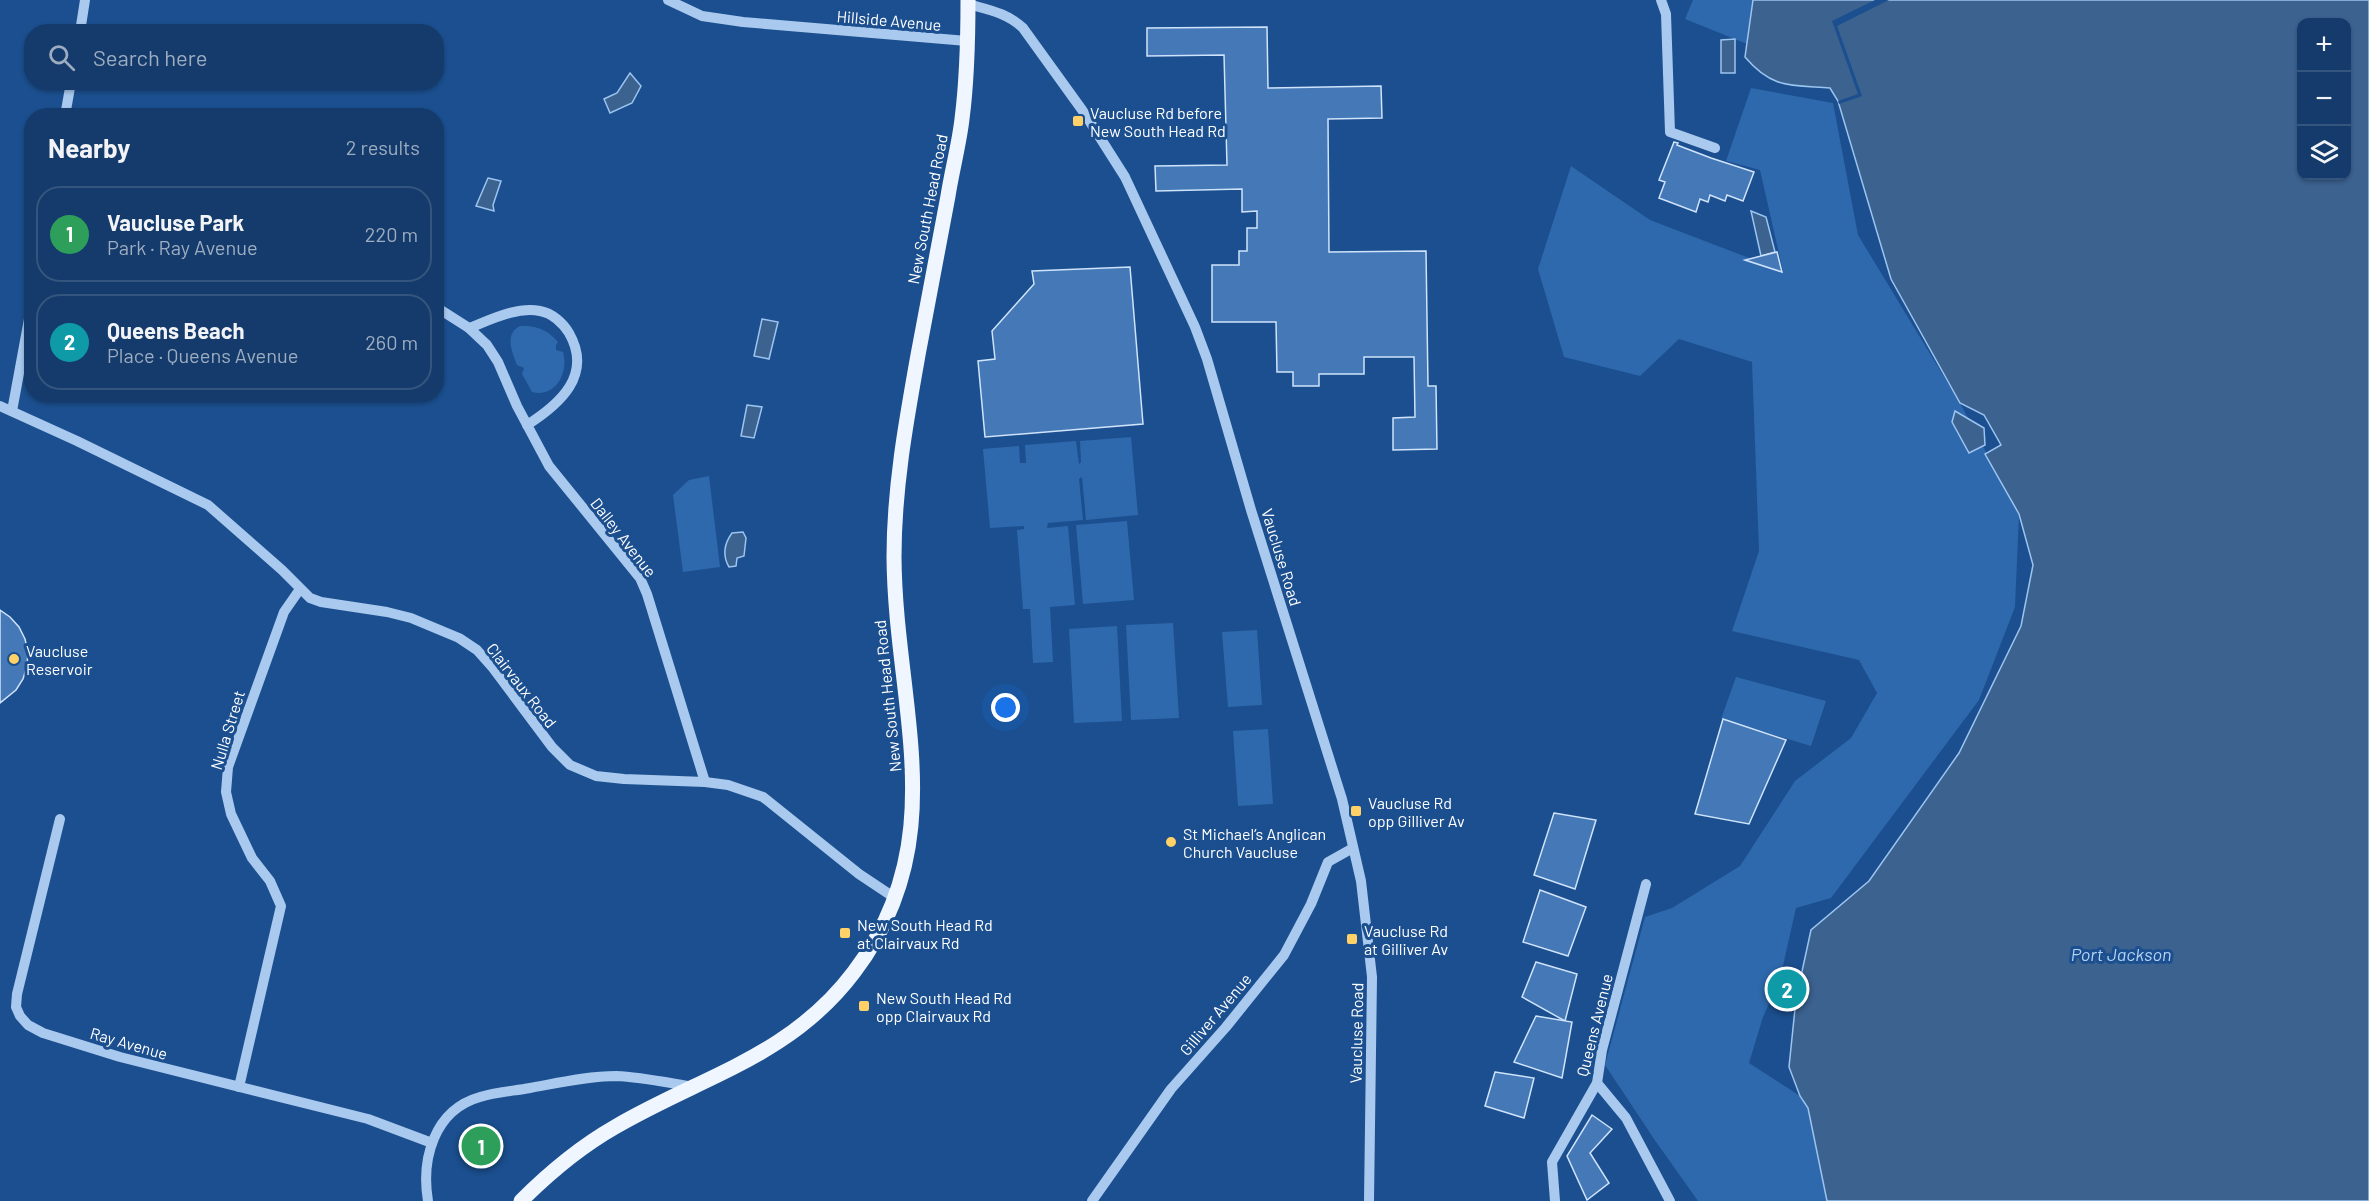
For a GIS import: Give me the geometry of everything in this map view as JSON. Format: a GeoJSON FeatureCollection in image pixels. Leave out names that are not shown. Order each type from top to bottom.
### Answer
{"type":"FeatureCollection","features":[{"type":"Feature","properties":{"kind":"main road","name":"New South Head Road"},"geometry":{"type":"LineString","coordinates":[[521,1201],[548,1175],[595,1139],[618,1125],[759,1055],[806,1024],[853,974],[880,933],[896,898],[912,831],[914,780],[897,610],[894,560],[896,502],[906,421],[962,123],[968,2]]}},
{"type":"Feature","properties":{"kind":"street"},"geometry":{"type":"LineString","coordinates":[[81,24],[85,0]]}},
{"type":"Feature","properties":{"kind":"street","name":"Hillside Avenue"},"geometry":{"type":"LineString","coordinates":[[668,0],[702,16],[742,22],[967,41]]}},
{"type":"Feature","properties":{"kind":"street"},"geometry":{"type":"LineString","coordinates":[[1661,0],[1666,14],[1670,132],[1715,148]]}},
{"type":"Feature","properties":{"kind":"street","name":"Vaucluse Road"},"geometry":{"type":"LineString","coordinates":[[968,2],[1012,18],[1037,45],[1125,177],[1179,292],[1207,359],[1258,532],[1342,799],[1366,915],[1372,977],[1369,1201]]}},
{"type":"Feature","properties":{"kind":"street"},"geometry":{"type":"LineString","coordinates":[[66,108],[70,90]]}},
{"type":"Feature","properties":{"kind":"street"},"geometry":{"type":"LineString","coordinates":[[469,328],[518,311],[531,310],[549,314],[567,329],[574,342],[577,357],[573,382],[551,410],[527,425]]}},
{"type":"Feature","properties":{"kind":"street","name":"Dalley Avenue"},"geometry":{"type":"LineString","coordinates":[[444,313],[469,328],[493,352],[549,466],[640,578],[648,594],[705,782]]}},
{"type":"Feature","properties":{"kind":"street"},"geometry":{"type":"LineString","coordinates":[[12,411],[24,346]]}},
{"type":"Feature","properties":{"kind":"street","name":"Clairvaux Road"},"geometry":{"type":"LineString","coordinates":[[0,406],[208,505],[282,570],[310,598],[411,618],[459,638],[477,650],[493,668],[552,747],[570,765],[596,776],[705,782],[728,785],[763,797],[858,874],[896,898]]}},
{"type":"Feature","properties":{"kind":"street","name":"Nulla Street"},"geometry":{"type":"LineString","coordinates":[[239,1088],[281,906],[270,881],[252,858],[231,814],[226,792],[228,767],[284,612],[300,590]]}},
{"type":"Feature","properties":{"kind":"street","name":"Ray Avenue"},"geometry":{"type":"LineString","coordinates":[[60,819],[17,994],[16,1007],[28,1025],[43,1033],[94,1050],[368,1119],[432,1143]]}},
{"type":"Feature","properties":{"kind":"street","name":"Gilliver Avenue"},"geometry":{"type":"LineString","coordinates":[[1092,1201],[1171,1089],[1226,1027],[1284,955],[1299,930],[1328,862],[1353,848]]}},
{"type":"Feature","properties":{"kind":"street","name":"Queens Avenue"},"geometry":{"type":"LineString","coordinates":[[1555,1201],[1552,1162],[1597,1083],[1602,1050],[1646,884]]}},
{"type":"Feature","properties":{"kind":"street"},"geometry":{"type":"LineString","coordinates":[[428,1201],[426,1162],[432,1143],[449,1116],[479,1097],[579,1079],[617,1076],[694,1087]]}},
{"type":"Feature","properties":{"kind":"street"},"geometry":{"type":"LineString","coordinates":[[1597,1083],[1626,1118],[1670,1201]]}},
{"type":"Feature","properties":{"kind":"shaded area"},"geometry":{"type":"Polygon","coordinates":[[[1693,0],[1754,0],[1747,44],[1685,19],[1693,0]]]}},
{"type":"Feature","properties":{"kind":"shaded area"},"geometry":{"type":"Polygon","coordinates":[[[1751,88],[1833,103],[1858,235],[1960,403],[2019,514],[2015,607],[1979,700],[1831,898],[1796,908],[1780,979],[1763,1017],[1749,1063],[1800,1096],[1808,1108],[1827,1201],[1698,1201],[1605,1065],[1645,917],[1672,908],[1740,866],[1795,781],[1851,738],[1877,693],[1859,660],[1732,631],[1759,551],[1752,362],[1679,339],[1640,376],[1564,357],[1538,269],[1571,166],[1650,220],[1783,271],[1760,170],[1726,161],[1751,88]]]}},
{"type":"Feature","properties":{"kind":"shaded area"},"geometry":{"type":"Polygon","coordinates":[[[520,326],[532,326],[546,331],[558,342],[556,350],[563,352],[562,375],[559,382],[548,391],[532,392],[522,374],[524,368],[517,365],[511,338],[515,329],[520,326]]]}},
{"type":"Feature","properties":{"kind":"shaded area"},"geometry":{"type":"Polygon","coordinates":[[[1131,437],[1138,515],[1086,520],[1082,477],[1079,479],[1083,520],[1048,523],[1047,528],[1068,526],[1075,605],[1050,607],[1053,662],[1033,663],[1030,609],[1023,609],[1017,530],[1024,529],[1024,526],[990,528],[983,449],[1019,446],[1020,463],[1026,463],[1025,445],[1076,441],[1079,464],[1081,462],[1080,441],[1131,437]]]}},
{"type":"Feature","properties":{"kind":"shaded area"},"geometry":{"type":"Polygon","coordinates":[[[709,476],[720,567],[683,572],[673,495],[689,480],[709,476]]]}},
{"type":"Feature","properties":{"kind":"shaded area"},"geometry":{"type":"Polygon","coordinates":[[[1127,521],[1134,600],[1083,604],[1076,525],[1127,521]]]}},
{"type":"Feature","properties":{"kind":"shaded area"},"geometry":{"type":"Polygon","coordinates":[[[1173,623],[1179,718],[1131,720],[1126,625],[1173,623]]]}},
{"type":"Feature","properties":{"kind":"shaded area"},"geometry":{"type":"Polygon","coordinates":[[[1117,626],[1122,721],[1074,723],[1069,629],[1117,626]]]}},
{"type":"Feature","properties":{"kind":"shaded area"},"geometry":{"type":"Polygon","coordinates":[[[1257,630],[1262,705],[1228,707],[1222,632],[1257,630]]]}},
{"type":"Feature","properties":{"kind":"shaded area"},"geometry":{"type":"Polygon","coordinates":[[[1736,677],[1826,701],[1811,746],[1721,719],[1736,677]]]}},
{"type":"Feature","properties":{"kind":"shaded area"},"geometry":{"type":"Polygon","coordinates":[[[1268,729],[1273,804],[1238,806],[1233,731],[1268,729]]]}},
{"type":"Feature","properties":{"kind":"water","name":"Port Jackson"},"geometry":{"type":"Polygon","coordinates":[[[1753,0],[2369,0],[2369,1201],[1827,1201],[1808,1108],[1800,1096],[1789,1067],[1796,999],[1811,930],[1869,881],[1959,753],[2021,626],[2033,565],[2019,514],[1985,454],[2001,445],[1984,415],[1960,403],[1891,279],[1838,101],[1830,88],[1783,83],[1764,75],[1745,57],[1753,0]]]}},
{"type":"Feature","properties":{"kind":"water"},"geometry":{"type":"Polygon","coordinates":[[[1735,39],[1735,73],[1721,73],[1721,40],[1735,39]]]}},
{"type":"Feature","properties":{"kind":"water"},"geometry":{"type":"Polygon","coordinates":[[[630,73],[641,86],[632,103],[610,113],[604,99],[617,93],[630,73]]]}},
{"type":"Feature","properties":{"kind":"water"},"geometry":{"type":"Polygon","coordinates":[[[488,178],[501,181],[493,205],[494,211],[476,206],[488,178]]]}},
{"type":"Feature","properties":{"kind":"water"},"geometry":{"type":"Polygon","coordinates":[[[1751,211],[1766,217],[1775,252],[1761,256],[1751,211]]]}},
{"type":"Feature","properties":{"kind":"water"},"geometry":{"type":"Polygon","coordinates":[[[762,319],[778,322],[769,359],[754,356],[762,319]]]}},
{"type":"Feature","properties":{"kind":"water"},"geometry":{"type":"Polygon","coordinates":[[[747,405],[762,407],[754,438],[741,436],[747,405]]]}},
{"type":"Feature","properties":{"kind":"water"},"geometry":{"type":"Polygon","coordinates":[[[1955,411],[1984,428],[1985,445],[1969,453],[1952,422],[1955,411]]]}},
{"type":"Feature","properties":{"kind":"water"},"geometry":{"type":"Polygon","coordinates":[[[743,532],[746,538],[744,556],[737,558],[736,566],[729,567],[725,554],[727,541],[732,533],[743,532]]]}},
{"type":"Feature","properties":{"kind":"pier"},"geometry":{"type":"Polygon","coordinates":[[[1875,0],[1889,0],[1837,26],[1862,96],[1839,104],[1838,101],[1858,94],[1832,21],[1875,0]]]}},
{"type":"Feature","properties":{"kind":"building"},"geometry":{"type":"Polygon","coordinates":[[[1267,27],[1268,88],[1381,86],[1382,118],[1328,119],[1329,252],[1426,251],[1428,386],[1436,386],[1437,449],[1393,450],[1393,418],[1415,417],[1414,357],[1364,357],[1364,374],[1319,374],[1319,386],[1293,386],[1293,372],[1277,372],[1276,322],[1212,322],[1212,265],[1239,265],[1239,251],[1247,251],[1247,228],[1257,228],[1257,211],[1242,212],[1242,189],[1156,191],[1155,166],[1227,165],[1224,55],[1147,56],[1147,28],[1267,27]]]}},
{"type":"Feature","properties":{"kind":"building"},"geometry":{"type":"Polygon","coordinates":[[[1674,142],[1711,158],[1754,172],[1743,201],[1727,195],[1725,201],[1710,195],[1708,202],[1700,199],[1696,212],[1659,198],[1665,182],[1659,180],[1674,142]]]}},
{"type":"Feature","properties":{"kind":"building"},"geometry":{"type":"Polygon","coordinates":[[[1777,252],[1782,272],[1745,260],[1777,252]]]}},
{"type":"Feature","properties":{"kind":"building"},"geometry":{"type":"Polygon","coordinates":[[[1130,267],[1143,424],[985,437],[978,361],[995,359],[992,331],[1034,284],[1032,271],[1130,267]]]}},
{"type":"Feature","properties":{"kind":"building","name":"Vaucluse Reservoir"},"geometry":{"type":"Polygon","coordinates":[[[0,610],[19,627],[28,652],[23,679],[16,690],[0,703],[0,610]]]}},
{"type":"Feature","properties":{"kind":"building"},"geometry":{"type":"Polygon","coordinates":[[[1723,719],[1786,740],[1749,824],[1695,814],[1723,719]]]}},
{"type":"Feature","properties":{"kind":"building"},"geometry":{"type":"Polygon","coordinates":[[[1554,813],[1596,820],[1575,889],[1534,875],[1554,813]]]}},
{"type":"Feature","properties":{"kind":"building"},"geometry":{"type":"Polygon","coordinates":[[[1540,890],[1586,907],[1568,956],[1523,942],[1540,890]]]}},
{"type":"Feature","properties":{"kind":"building"},"geometry":{"type":"Polygon","coordinates":[[[1536,962],[1577,974],[1565,1021],[1522,997],[1536,962]]]}},
{"type":"Feature","properties":{"kind":"building"},"geometry":{"type":"Polygon","coordinates":[[[1536,1016],[1572,1022],[1562,1078],[1514,1062],[1536,1016]]]}},
{"type":"Feature","properties":{"kind":"building"},"geometry":{"type":"Polygon","coordinates":[[[1495,1072],[1534,1078],[1524,1118],[1485,1106],[1495,1072]]]}},
{"type":"Feature","properties":{"kind":"building"},"geometry":{"type":"Polygon","coordinates":[[[1592,1115],[1612,1129],[1590,1153],[1609,1183],[1587,1200],[1567,1156],[1592,1115]]]}},
{"type":"Feature","properties":{"kind":"place","name":"Vaucluse Rd before New South Head Rd"},"geometry":{"type":"Point","coordinates":[1078,121]}},
{"type":"Feature","properties":{"kind":"place","name":"Vaucluse Reservoir"},"geometry":{"type":"Point","coordinates":[14,659]}},
{"type":"Feature","properties":{"kind":"place","name":"Vaucluse Rd opp Gilliver Av"},"geometry":{"type":"Point","coordinates":[1356,811]}},
{"type":"Feature","properties":{"kind":"place","name":"St Michael’s Anglican Church Vaucluse"},"geometry":{"type":"Point","coordinates":[1171,842]}},
{"type":"Feature","properties":{"kind":"place","name":"New South Head Rd at Clairvaux Rd"},"geometry":{"type":"Point","coordinates":[845,933]}},
{"type":"Feature","properties":{"kind":"place","name":"Vaucluse Rd at Gilliver Av"},"geometry":{"type":"Point","coordinates":[1352,939]}},
{"type":"Feature","properties":{"kind":"place","name":"Queens Beach"},"geometry":{"type":"Point","coordinates":[1787,989]}},
{"type":"Feature","properties":{"kind":"place","name":"New South Head Rd opp Clairvaux Rd"},"geometry":{"type":"Point","coordinates":[864,1006]}},
{"type":"Feature","properties":{"kind":"place","name":"Vaucluse Park"},"geometry":{"type":"Point","coordinates":[481,1146]}}]}
